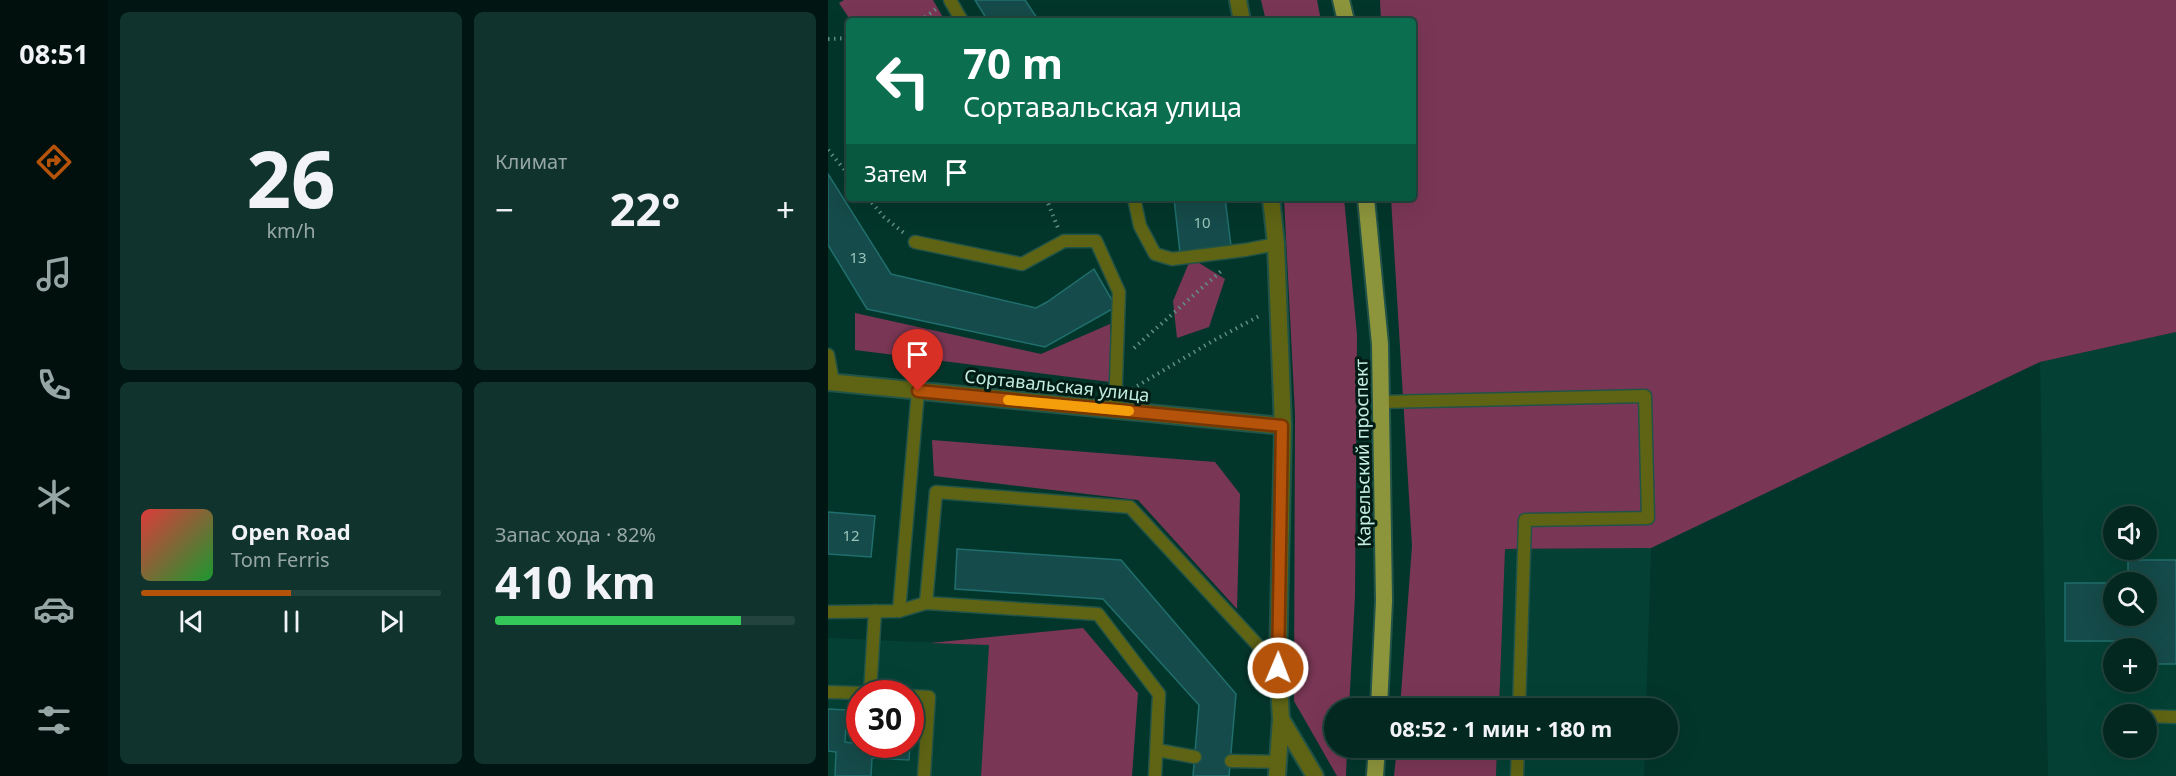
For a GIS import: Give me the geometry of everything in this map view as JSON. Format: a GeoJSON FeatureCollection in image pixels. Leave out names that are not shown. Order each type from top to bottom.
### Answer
{"type":"FeatureCollection","features":[{"type":"Feature","properties":{"kind":"main road"},"geometry":{"type":"LineString","coordinates":[[1341,0],[1345,18]]}},
{"type":"Feature","properties":{"kind":"main road","name":"Карельский проспект"},"geometry":{"type":"LineString","coordinates":[[1366,201],[1380,344],[1384,601],[1379,698]]}},
{"type":"Feature","properties":{"kind":"main road"},"geometry":{"type":"LineString","coordinates":[[1375,776],[1376,758]]}},
{"type":"Feature","properties":{"kind":"street"},"geometry":{"type":"LineString","coordinates":[[1238,0],[1241,18]]}},
{"type":"Feature","properties":{"kind":"street"},"geometry":{"type":"LineString","coordinates":[[1271,201],[1276,244],[1282,426],[1278,668],[1281,719],[1277,769]]}},
{"type":"Feature","properties":{"kind":"street","name":"Сортавальская улица"},"geometry":{"type":"LineString","coordinates":[[830,382],[918,391],[1116,404],[1282,426]]}},
{"type":"Feature","properties":{"kind":"street"},"geometry":{"type":"LineString","coordinates":[[1281,719],[1315,776]]}},
{"type":"Feature","properties":{"kind":"lane"},"geometry":{"type":"LineString","coordinates":[[950,0],[960,18]]}},
{"type":"Feature","properties":{"kind":"lane"},"geometry":{"type":"LineString","coordinates":[[1135,201],[1140,226],[1155,254],[1172,259],[1276,244]]}},
{"type":"Feature","properties":{"kind":"lane"},"geometry":{"type":"LineString","coordinates":[[915,242],[1022,264],[1064,241],[1096,241],[1119,292],[1116,404]]}},
{"type":"Feature","properties":{"kind":"lane"},"geometry":{"type":"LineString","coordinates":[[828,355],[830,382]]}},
{"type":"Feature","properties":{"kind":"lane"},"geometry":{"type":"LineString","coordinates":[[899,611],[918,391]]}},
{"type":"Feature","properties":{"kind":"lane"},"geometry":{"type":"LineString","coordinates":[[1381,402],[1645,396],[1648,518],[1525,520],[1519,698]]}},
{"type":"Feature","properties":{"kind":"lane"},"geometry":{"type":"LineString","coordinates":[[926,603],[936,492],[1130,507],[1278,668]]}},
{"type":"Feature","properties":{"kind":"lane"},"geometry":{"type":"LineString","coordinates":[[828,612],[899,611],[926,603],[1098,614],[1159,694],[1155,776]]}},
{"type":"Feature","properties":{"kind":"lane"},"geometry":{"type":"LineString","coordinates":[[871,680],[875,611]]}},
{"type":"Feature","properties":{"kind":"lane"},"geometry":{"type":"LineString","coordinates":[[828,692],[846,693]]}},
{"type":"Feature","properties":{"kind":"lane"},"geometry":{"type":"LineString","coordinates":[[924,697],[929,697],[924,776]]}},
{"type":"Feature","properties":{"kind":"lane"},"geometry":{"type":"LineString","coordinates":[[2157,716],[2176,717]]}},
{"type":"Feature","properties":{"kind":"lane"},"geometry":{"type":"LineString","coordinates":[[1157,750],[1195,757]]}},
{"type":"Feature","properties":{"kind":"lane"},"geometry":{"type":"LineString","coordinates":[[1517,776],[1518,758]]}},
{"type":"Feature","properties":{"kind":"lane"},"geometry":{"type":"LineString","coordinates":[[1231,761],[1277,769]]}},
{"type":"Feature","properties":{"kind":"path"},"geometry":{"type":"LineString","coordinates":[[828,39],[846,38]]}},
{"type":"Feature","properties":{"kind":"path"},"geometry":{"type":"LineString","coordinates":[[828,150],[846,172]]}},
{"type":"Feature","properties":{"kind":"path"},"geometry":{"type":"LineString","coordinates":[[871,201],[884,217],[915,242]]}},
{"type":"Feature","properties":{"kind":"path"},"geometry":{"type":"LineString","coordinates":[[1047,201],[1064,241]]}},
{"type":"Feature","properties":{"kind":"path"},"geometry":{"type":"LineString","coordinates":[[1118,362],[1245,250]]}},
{"type":"Feature","properties":{"kind":"path"},"geometry":{"type":"LineString","coordinates":[[1116,404],[1211,342],[1278,307]]}},
{"type":"Feature","properties":{"kind":"shaded area"},"geometry":{"type":"Polygon","coordinates":[[[844,0],[933,0],[943,18],[849,18],[839,3],[844,0]]]}},
{"type":"Feature","properties":{"kind":"shaded area"},"geometry":{"type":"Polygon","coordinates":[[[1261,0],[1317,0],[1320,18],[1265,18],[1261,0]]]}},
{"type":"Feature","properties":{"kind":"shaded area"},"geometry":{"type":"Polygon","coordinates":[[[1380,0],[2176,0],[2176,332],[2040,362],[1651,548],[1505,549],[1499,698],[1401,698],[1412,546],[1391,201],[1416,201],[1416,18],[1381,18],[1380,0]]]}},
{"type":"Feature","properties":{"kind":"shaded area"},"geometry":{"type":"Polygon","coordinates":[[[1284,201],[1344,201],[1357,335],[1355,596],[1350,698],[1324,698],[1324,753],[1294,701],[1295,414],[1284,201]]]}},
{"type":"Feature","properties":{"kind":"shaded area"},"geometry":{"type":"Polygon","coordinates":[[[1191,258],[1225,279],[1209,327],[1177,338],[1173,301],[1191,258]]]}},
{"type":"Feature","properties":{"kind":"shaded area"},"geometry":{"type":"Polygon","coordinates":[[[855,313],[1041,354],[1110,324],[1110,382],[855,350],[855,313]]]}},
{"type":"Feature","properties":{"kind":"shaded area"},"geometry":{"type":"Polygon","coordinates":[[[2176,332],[2176,776],[2048,776],[2040,362],[2176,332]]]}},
{"type":"Feature","properties":{"kind":"shaded area"},"geometry":{"type":"Polygon","coordinates":[[[932,440],[1215,462],[1240,494],[1237,609],[1138,500],[934,476],[932,440]]]}},
{"type":"Feature","properties":{"kind":"shaded area"},"geometry":{"type":"Polygon","coordinates":[[[1651,548],[1646,698],[1499,698],[1505,549],[1651,548]]]}},
{"type":"Feature","properties":{"kind":"shaded area"},"geometry":{"type":"Polygon","coordinates":[[[1083,628],[1138,693],[1132,776],[981,776],[989,645],[930,643],[1083,628]]]}},
{"type":"Feature","properties":{"kind":"shaded area"},"geometry":{"type":"Polygon","coordinates":[[[828,638],[989,645],[981,776],[828,776],[828,638]]]}},
{"type":"Feature","properties":{"kind":"shaded area"},"geometry":{"type":"Polygon","coordinates":[[[1327,758],[1347,758],[1346,776],[1337,776],[1327,758]]]}},
{"type":"Feature","properties":{"kind":"shaded area"},"geometry":{"type":"Polygon","coordinates":[[[1396,758],[1497,758],[1496,776],[1394,776],[1396,758]]]}},
{"type":"Feature","properties":{"kind":"shaded area"},"geometry":{"type":"Polygon","coordinates":[[[1497,758],[1645,758],[1644,776],[1496,776],[1497,758]]]}},
{"type":"Feature","properties":{"kind":"building"},"geometry":{"type":"Polygon","coordinates":[[[975,0],[1025,0],[1037,18],[986,18],[975,0]]]}},
{"type":"Feature","properties":{"kind":"building"},"geometry":{"type":"Polygon","coordinates":[[[828,174],[891,274],[1036,308],[1094,269],[1116,307],[1045,347],[867,309],[828,245],[828,174]]]}},
{"type":"Feature","properties":{"kind":"building"},"geometry":{"type":"Polygon","coordinates":[[[1174,201],[1225,201],[1231,246],[1180,253],[1174,201]]]}},
{"type":"Feature","properties":{"kind":"building"},"geometry":{"type":"Polygon","coordinates":[[[828,512],[875,516],[871,557],[828,554],[828,512]]]}},
{"type":"Feature","properties":{"kind":"building"},"geometry":{"type":"Polygon","coordinates":[[[957,549],[1121,560],[1236,694],[1229,776],[1193,776],[1199,705],[1103,599],[955,589],[957,549]]]}},
{"type":"Feature","properties":{"kind":"building"},"geometry":{"type":"Polygon","coordinates":[[[2128,560],[2176,560],[2176,664],[2157,664],[2157,638],[2065,641],[2065,583],[2103,583],[2103,626],[2157,626],[2157,572],[2128,572],[2128,560]]]}},
{"type":"Feature","properties":{"kind":"building"},"geometry":{"type":"Polygon","coordinates":[[[828,709],[846,710],[846,758],[872,758],[871,776],[835,776],[836,752],[828,751],[828,709]]]}},
{"type":"Feature","properties":{"kind":"building"},"geometry":{"type":"Polygon","coordinates":[[[872,758],[909,758],[909,760],[872,758]]]}},
{"type":"Feature","properties":{"kind":"slow traffic"},"geometry":{"type":"LineString","coordinates":[[1008,400],[1129,411]]}},
{"type":"Feature","properties":{"kind":"route"},"geometry":{"type":"LineString","coordinates":[[918,391],[1282,426],[1278,668]]}}]}
